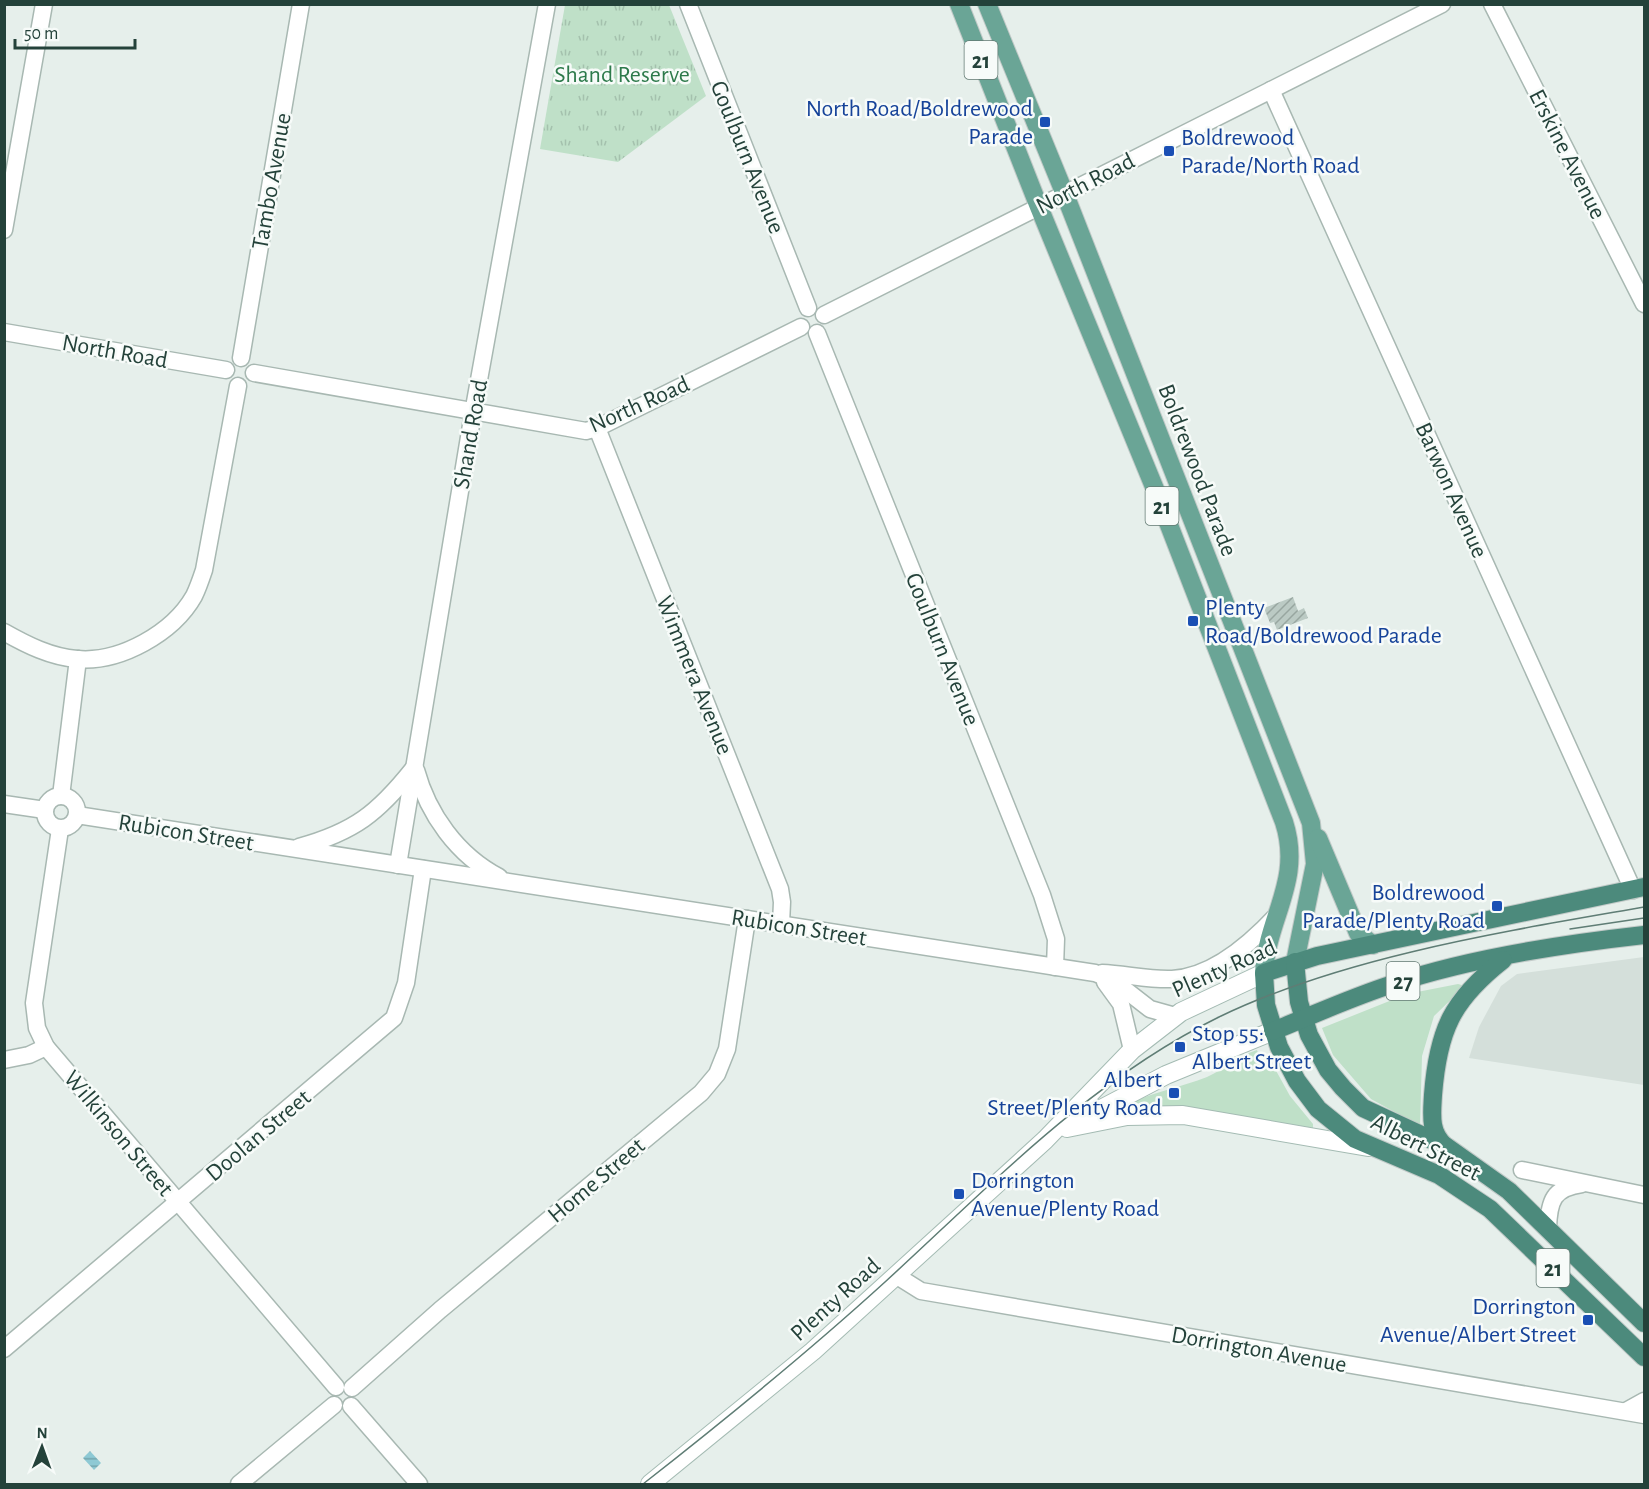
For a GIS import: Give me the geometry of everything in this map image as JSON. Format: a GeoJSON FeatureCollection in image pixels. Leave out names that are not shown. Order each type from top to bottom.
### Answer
{"type":"FeatureCollection","features":[{"type":"Feature","properties":{"kind":"highway","name":"Plenty Road"},"geometry":{"type":"LineString","coordinates":[[1264,973],[1295,962],[1639,889]]}},
{"type":"Feature","properties":{"kind":"highway","name":"Plenty Road"},"geometry":{"type":"LineString","coordinates":[[1273,1031],[1395,983],[1507,957],[1644,935]]}},
{"type":"Feature","properties":{"kind":"highway"},"geometry":{"type":"LineString","coordinates":[[1447,1147],[1436,1136],[1432,1118],[1436,1068],[1443,1032],[1462,998],[1507,957]]}},
{"type":"Feature","properties":{"kind":"highway","name":"Albert Street"},"geometry":{"type":"LineString","coordinates":[[1295,962],[1296,986],[1304,1019],[1328,1070],[1363,1107],[1447,1147],[1509,1191],[1644,1323]]}},
{"type":"Feature","properties":{"kind":"highway","name":"Albert Street"},"geometry":{"type":"LineString","coordinates":[[1264,973],[1266,1001],[1273,1031],[1292,1073],[1310,1100],[1337,1126],[1376,1149],[1439,1175],[1490,1209],[1644,1357]]}},
{"type":"Feature","properties":{"kind":"main road","name":"Boldrewood Parade"},"geometry":{"type":"LineString","coordinates":[[959,4],[1039,207],[1157,494],[1288,833],[1291,856],[1289,878],[1268,942],[1264,973]]}},
{"type":"Feature","properties":{"kind":"main road","name":"Boldrewood Parade"},"geometry":{"type":"LineString","coordinates":[[987,4],[1064,192],[1311,823],[1315,864],[1295,962]]}},
{"type":"Feature","properties":{"kind":"main road"},"geometry":{"type":"LineString","coordinates":[[1157,494],[1178,485]]}},
{"type":"Feature","properties":{"kind":"main road"},"geometry":{"type":"LineString","coordinates":[[1311,823],[1358,933],[1373,945]]}},
{"type":"Feature","properties":{"kind":"main road","name":"Plenty Road"},"geometry":{"type":"LineString","coordinates":[[650,1485],[765,1392],[897,1276],[1045,1140],[1132,1050],[1175,1016],[1264,973]]}},
{"type":"Feature","properties":{"kind":"main road","name":"Plenty Road"},"geometry":{"type":"LineString","coordinates":[[1045,1140],[1166,1075],[1273,1031]]}},
{"type":"Feature","properties":{"kind":"main road"},"geometry":{"type":"LineString","coordinates":[[1067,1128],[1127,1116],[1183,1115],[1376,1149]]}},
{"type":"Feature","properties":{"kind":"street"},"geometry":{"type":"LineString","coordinates":[[4,230],[44,4]]}},
{"type":"Feature","properties":{"kind":"street","name":"Tambo Avenue"},"geometry":{"type":"LineString","coordinates":[[240,358],[301,4]]}},
{"type":"Feature","properties":{"kind":"street","name":"Shand Road"},"geometry":{"type":"LineString","coordinates":[[398,865],[474,413],[547,4]]}},
{"type":"Feature","properties":{"kind":"street","name":"Goulburn Avenue"},"geometry":{"type":"LineString","coordinates":[[688,4],[816,312]]}},
{"type":"Feature","properties":{"kind":"street","name":"North Road"},"geometry":{"type":"LineString","coordinates":[[816,312],[1039,207],[1064,192],[1442,4]]}},
{"type":"Feature","properties":{"kind":"street","name":"Erskine Avenue"},"geometry":{"type":"LineString","coordinates":[[1492,4],[1644,304]]}},
{"type":"Feature","properties":{"kind":"street","name":"Barwon Avenue"},"geometry":{"type":"LineString","coordinates":[[1271,90],[1639,889]]}},
{"type":"Feature","properties":{"kind":"street"},"geometry":{"type":"LineString","coordinates":[[816,312],[824,327],[809,330],[801,315],[816,312]]}},
{"type":"Feature","properties":{"kind":"street","name":"North Road"},"geometry":{"type":"LineString","coordinates":[[254,373],[572,430],[597,428],[809,330]]}},
{"type":"Feature","properties":{"kind":"street","name":"Goulburn Avenue"},"geometry":{"type":"LineString","coordinates":[[809,330],[1042,895],[1056,939],[1055,967]]}},
{"type":"Feature","properties":{"kind":"street","name":"North Road"},"geometry":{"type":"LineString","coordinates":[[4,332],[226,370]]}},
{"type":"Feature","properties":{"kind":"street"},"geometry":{"type":"LineString","coordinates":[[240,358],[250,363],[254,373],[249,383],[238,386],[229,380],[226,370],[231,361],[240,358]]}},
{"type":"Feature","properties":{"kind":"street"},"geometry":{"type":"LineString","coordinates":[[4,632],[28,645],[78,659],[104,658],[128,650],[174,621],[194,596],[204,570],[238,386]]}},
{"type":"Feature","properties":{"kind":"street","name":"Wimmera Avenue"},"geometry":{"type":"LineString","coordinates":[[597,428],[780,889],[783,902],[781,924]]}},
{"type":"Feature","properties":{"kind":"street"},"geometry":{"type":"LineString","coordinates":[[61,796],[78,659]]}},
{"type":"Feature","properties":{"kind":"street","name":"Rubicon Street"},"geometry":{"type":"LineString","coordinates":[[294,849],[334,836],[366,820],[390,798],[415,766]]}},
{"type":"Feature","properties":{"kind":"street","name":"Rubicon Street"},"geometry":{"type":"LineString","coordinates":[[415,766],[430,806],[453,840],[481,866],[514,882]]}},
{"type":"Feature","properties":{"kind":"street"},"geometry":{"type":"LineString","coordinates":[[61,796],[73,802],[77,815],[72,825],[60,829],[50,825],[45,810],[48,801],[61,796]]}},
{"type":"Feature","properties":{"kind":"street"},"geometry":{"type":"LineString","coordinates":[[4,804],[45,810]]}},
{"type":"Feature","properties":{"kind":"street","name":"Rubicon Street"},"geometry":{"type":"LineString","coordinates":[[77,815],[1089,972],[1180,978],[1197,974],[1236,953]]}},
{"type":"Feature","properties":{"kind":"street","name":"Wilkinson Street"},"geometry":{"type":"LineString","coordinates":[[60,829],[34,1003],[37,1028],[46,1047],[178,1203],[344,1388]]}},
{"type":"Feature","properties":{"kind":"street","name":"Doolan Street"},"geometry":{"type":"LineString","coordinates":[[4,1349],[394,1018],[406,983],[423,869]]}},
{"type":"Feature","properties":{"kind":"street","name":"Boldrewood Parade"},"geometry":{"type":"LineString","coordinates":[[1236,953],[1277,915]]}},
{"type":"Feature","properties":{"kind":"street","name":"Home Street"},"geometry":{"type":"LineString","coordinates":[[344,1388],[701,1093],[717,1074],[727,1050],[747,919]]}},
{"type":"Feature","properties":{"kind":"street","name":"Rubicon Street"},"geometry":{"type":"LineString","coordinates":[[1089,972],[1114,981],[1150,1009],[1175,1016]]}},
{"type":"Feature","properties":{"kind":"street","name":"Rubicon Street"},"geometry":{"type":"LineString","coordinates":[[1089,972],[1102,979],[1116,994],[1126,1022],[1132,1050]]}},
{"type":"Feature","properties":{"kind":"street"},"geometry":{"type":"LineString","coordinates":[[4,1060],[28,1055],[46,1047]]}},
{"type":"Feature","properties":{"kind":"street"},"geometry":{"type":"LineString","coordinates":[[1522,1170],[1644,1195]]}},
{"type":"Feature","properties":{"kind":"street"},"geometry":{"type":"LineString","coordinates":[[1548,1228],[1549,1210],[1555,1196],[1564,1186],[1582,1184]]}},
{"type":"Feature","properties":{"kind":"street","name":"Dorrington Avenue"},"geometry":{"type":"LineString","coordinates":[[897,1276],[921,1291],[1644,1415]]}},
{"type":"Feature","properties":{"kind":"street"},"geometry":{"type":"LineString","coordinates":[[239,1485],[356,1396],[344,1388]]}},
{"type":"Feature","properties":{"kind":"street"},"geometry":{"type":"LineString","coordinates":[[1626,1411],[1644,1401]]}},
{"type":"Feature","properties":{"kind":"street"},"geometry":{"type":"LineString","coordinates":[[343,1406],[419,1485]]}},
{"type":"Feature","properties":{"kind":"shaded area"},"geometry":{"type":"Polygon","coordinates":[[[1644,957],[1644,1085],[1469,1058],[1479,1027],[1501,986],[1517,974],[1644,957]]]}},
{"type":"Feature","properties":{"kind":"green space","name":"Shand Reserve"},"geometry":{"type":"Polygon","coordinates":[[[565,5],[669,5],[706,96],[618,162],[540,149],[565,5]]]}},
{"type":"Feature","properties":{"kind":"green space"},"geometry":{"type":"Polygon","coordinates":[[[1458,984],[1465,986],[1434,1016],[1422,1056],[1420,1126],[1371,1099],[1333,1055],[1322,1028],[1407,994],[1458,984]]]}},
{"type":"Feature","properties":{"kind":"green space"},"geometry":{"type":"Polygon","coordinates":[[[1257,1050],[1260,1059],[1268,1056],[1290,1096],[1313,1124],[1313,1128],[1200,1109],[1132,1108],[1131,1103],[1207,1077],[1257,1050]]]}},
{"type":"Feature","properties":{"kind":"water"},"geometry":{"type":"Polygon","coordinates":[[[90,1451],[101,1463],[94,1470],[83,1458],[90,1451]]]}},
{"type":"Feature","properties":{"kind":"building"},"geometry":{"type":"Polygon","coordinates":[[[1293,597],[1298,611],[1304,608],[1308,618],[1277,630],[1274,622],[1270,623],[1264,608],[1293,597]]]}},
{"type":"Feature","properties":{"kind":"tram line"},"geometry":{"type":"LineString","coordinates":[[643,1484],[826,1334],[1043,1137],[1127,1071],[1172,1043],[1219,1017],[1319,977],[1427,948],[1644,907]]}},
{"type":"Feature","properties":{"kind":"tram line"},"geometry":{"type":"LineString","coordinates":[[1570,929],[1644,918]]}},
{"type":"Feature","properties":{"kind":"place","name":"North Road/Boldrewood Parade"},"geometry":{"type":"Point","coordinates":[1045,122]}},
{"type":"Feature","properties":{"kind":"place","name":"Boldrewood Parade/North Road"},"geometry":{"type":"Point","coordinates":[1169,151]}},
{"type":"Feature","properties":{"kind":"place","name":"Plenty Road/Boldrewood Parade"},"geometry":{"type":"Point","coordinates":[1193,621]}},
{"type":"Feature","properties":{"kind":"place","name":"Boldrewood Parade/Plenty Road"},"geometry":{"type":"Point","coordinates":[1497,906]}},
{"type":"Feature","properties":{"kind":"place","name":"Stop 55: Albert Street"},"geometry":{"type":"Point","coordinates":[1180,1047]}},
{"type":"Feature","properties":{"kind":"place","name":"Albert Street/Plenty Road"},"geometry":{"type":"Point","coordinates":[1174,1093]}},
{"type":"Feature","properties":{"kind":"place","name":"Dorrington Avenue/Plenty Road"},"geometry":{"type":"Point","coordinates":[959,1194]}},
{"type":"Feature","properties":{"kind":"place","name":"Dorrington Avenue/Albert Street"},"geometry":{"type":"Point","coordinates":[1588,1320]}}]}
